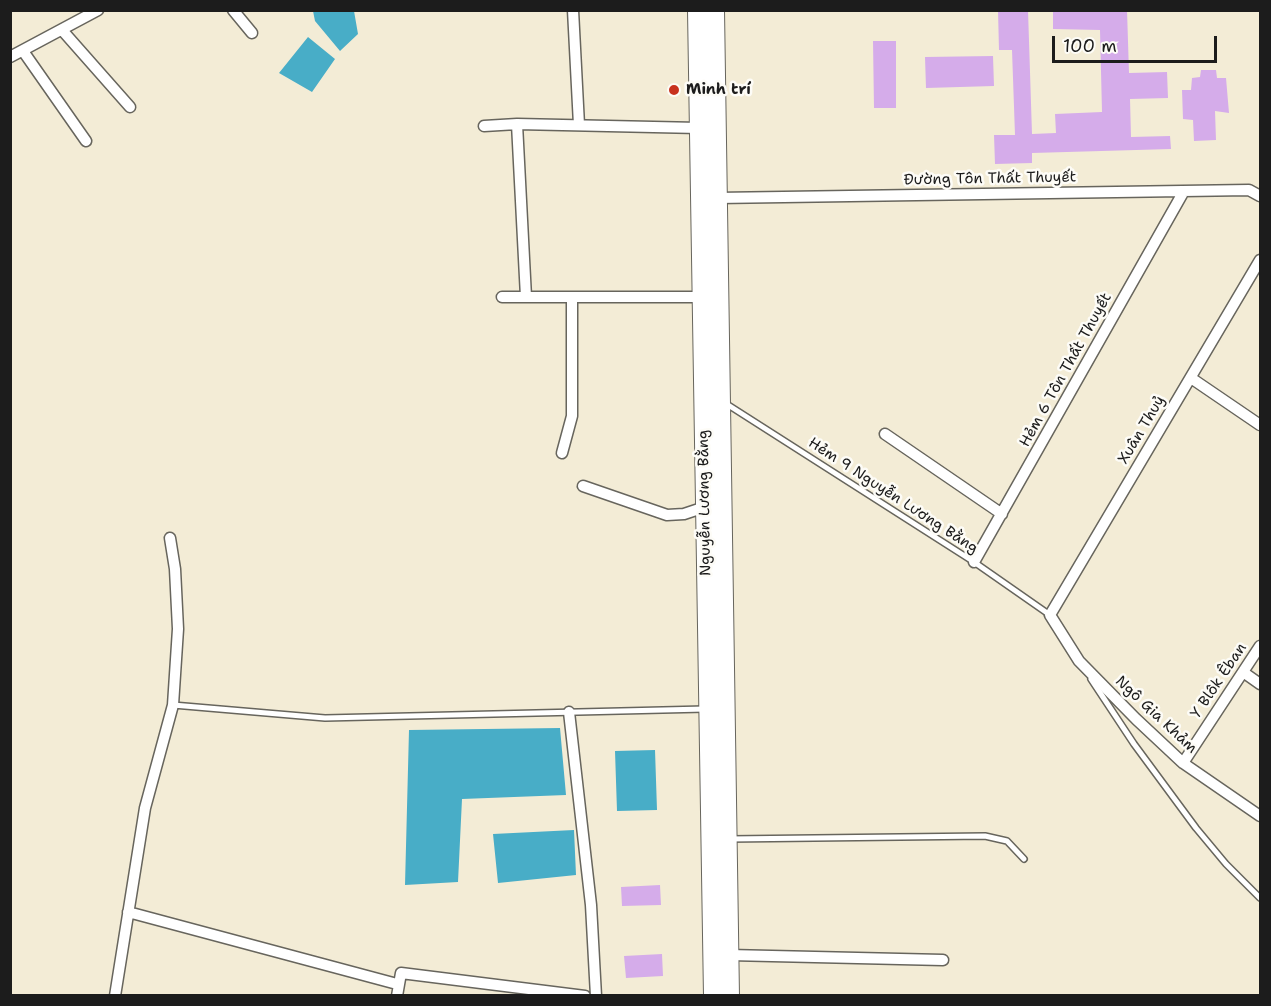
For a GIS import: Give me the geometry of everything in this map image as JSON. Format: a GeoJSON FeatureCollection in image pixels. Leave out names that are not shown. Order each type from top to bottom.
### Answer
{"type":"FeatureCollection","features":[{"type":"Feature","properties":{"kind":"main road","name":"Nguyễn Lương Bằng"},"geometry":{"type":"LineString","coordinates":[[697,10],[707,80],[717,198],[730,996]]}},
{"type":"Feature","properties":{"kind":"main road","name":"Nguyễn Lương Bằng"},"geometry":{"type":"LineString","coordinates":[[713,996],[699,128],[715,10]]}},
{"type":"Feature","properties":{"kind":"street"},"geometry":{"type":"LineString","coordinates":[[10,57],[98,10]]}},
{"type":"Feature","properties":{"kind":"street"},"geometry":{"type":"LineString","coordinates":[[233,10],[252,33]]}},
{"type":"Feature","properties":{"kind":"street"},"geometry":{"type":"LineString","coordinates":[[573,10],[579,125]]}},
{"type":"Feature","properties":{"kind":"street"},"geometry":{"type":"LineString","coordinates":[[62,30],[130,107]]}},
{"type":"Feature","properties":{"kind":"street"},"geometry":{"type":"LineString","coordinates":[[22,51],[86,141]]}},
{"type":"Feature","properties":{"kind":"street"},"geometry":{"type":"LineString","coordinates":[[517,124],[526,297]]}},
{"type":"Feature","properties":{"kind":"street"},"geometry":{"type":"LineString","coordinates":[[484,126],[517,124],[699,128]]}},
{"type":"Feature","properties":{"kind":"street","name":"Đường Tôn Thất Thuyết"},"geometry":{"type":"LineString","coordinates":[[717,198],[1249,190],[1260,196]]}},
{"type":"Feature","properties":{"kind":"street","name":"Hẻm 6 Tôn Thất Thuyết"},"geometry":{"type":"LineString","coordinates":[[974,562],[1184,191]]}},
{"type":"Feature","properties":{"kind":"street","name":"Xuân Thuỷ"},"geometry":{"type":"LineString","coordinates":[[1050,615],[1259,266]]}},
{"type":"Feature","properties":{"kind":"street"},"geometry":{"type":"LineString","coordinates":[[502,297],[702,297]]}},
{"type":"Feature","properties":{"kind":"street"},"geometry":{"type":"LineString","coordinates":[[562,453],[572,416],[572,297]]}},
{"type":"Feature","properties":{"kind":"street"},"geometry":{"type":"LineString","coordinates":[[1191,378],[1260,425]]}},
{"type":"Feature","properties":{"kind":"street"},"geometry":{"type":"LineString","coordinates":[[885,434],[1002,514]]}},
{"type":"Feature","properties":{"kind":"street"},"geometry":{"type":"LineString","coordinates":[[583,486],[667,515],[684,514],[705,507]]}},
{"type":"Feature","properties":{"kind":"street"},"geometry":{"type":"LineString","coordinates":[[115,996],[145,807],[173,705],[177,598],[170,538]]}},
{"type":"Feature","properties":{"kind":"street","name":"Ngô Gia Khảm"},"geometry":{"type":"LineString","coordinates":[[1050,615],[1079,661],[1183,763],[1260,816]]}},
{"type":"Feature","properties":{"kind":"street","name":"Y Blôk Êban"},"geometry":{"type":"LineString","coordinates":[[1183,763],[1260,646]]}},
{"type":"Feature","properties":{"kind":"street"},"geometry":{"type":"LineString","coordinates":[[1243,672],[1260,684]]}},
{"type":"Feature","properties":{"kind":"street"},"geometry":{"type":"LineString","coordinates":[[569,712],[591,905],[596,996]]}},
{"type":"Feature","properties":{"kind":"street"},"geometry":{"type":"LineString","coordinates":[[128,912],[397,990],[401,973],[585,996]]}},
{"type":"Feature","properties":{"kind":"street"},"geometry":{"type":"LineString","coordinates":[[729,955],[943,960]]}},
{"type":"Feature","properties":{"kind":"lane","name":"Hẻm 9 Nguyễn Lương Bằng"},"geometry":{"type":"LineString","coordinates":[[721,401],[974,562],[1050,615]]}},
{"type":"Feature","properties":{"kind":"lane"},"geometry":{"type":"LineString","coordinates":[[1079,661],[1134,744],[1196,828],[1226,864],[1260,898]]}},
{"type":"Feature","properties":{"kind":"lane"},"geometry":{"type":"LineString","coordinates":[[173,705],[325,718],[708,709]]}},
{"type":"Feature","properties":{"kind":"lane"},"geometry":{"type":"LineString","coordinates":[[728,839],[801,836],[985,836],[1004,840],[1024,859]]}},
{"type":"Feature","properties":{"kind":"water"},"geometry":{"type":"Polygon","coordinates":[[[313,11],[354,11],[358,34],[340,51],[315,21],[313,11]]]}},
{"type":"Feature","properties":{"kind":"water"},"geometry":{"type":"Polygon","coordinates":[[[308,37],[335,59],[312,92],[279,73],[308,37]]]}},
{"type":"Feature","properties":{"kind":"water"},"geometry":{"type":"Polygon","coordinates":[[[560,728],[566,795],[462,799],[458,882],[405,885],[409,730],[560,728]]]}},
{"type":"Feature","properties":{"kind":"water"},"geometry":{"type":"Polygon","coordinates":[[[655,750],[657,810],[617,811],[615,751],[655,750]]]}},
{"type":"Feature","properties":{"kind":"water"},"geometry":{"type":"Polygon","coordinates":[[[574,830],[576,875],[498,883],[493,834],[574,830]]]}},
{"type":"Feature","properties":{"kind":"building"},"geometry":{"type":"Polygon","coordinates":[[[998,10],[1028,10],[1032,134],[1056,133],[1055,114],[1102,112],[1100,30],[1053,29],[1053,10],[1127,10],[1129,73],[1167,72],[1168,98],[1130,99],[1131,137],[1170,136],[1171,149],[1032,153],[1032,163],[995,164],[994,135],[1015,135],[1012,50],[999,50],[998,10]]]}},
{"type":"Feature","properties":{"kind":"building"},"geometry":{"type":"Polygon","coordinates":[[[873,41],[896,41],[896,108],[874,108],[873,41]]]}},
{"type":"Feature","properties":{"kind":"building"},"geometry":{"type":"Polygon","coordinates":[[[993,56],[994,86],[926,88],[925,57],[993,56]]]}},
{"type":"Feature","properties":{"kind":"building"},"geometry":{"type":"Polygon","coordinates":[[[1201,70],[1216,70],[1217,78],[1226,78],[1229,113],[1215,111],[1216,140],[1194,141],[1193,120],[1183,119],[1182,90],[1191,90],[1192,78],[1200,77],[1201,70]]]}},
{"type":"Feature","properties":{"kind":"building"},"geometry":{"type":"Polygon","coordinates":[[[660,885],[661,905],[622,906],[621,887],[660,885]]]}},
{"type":"Feature","properties":{"kind":"building"},"geometry":{"type":"Polygon","coordinates":[[[662,954],[663,976],[626,978],[624,956],[662,954]]]}},
{"type":"Feature","properties":{"kind":"place","name":"Minh trí"},"geometry":{"type":"Point","coordinates":[674,90]}}]}
